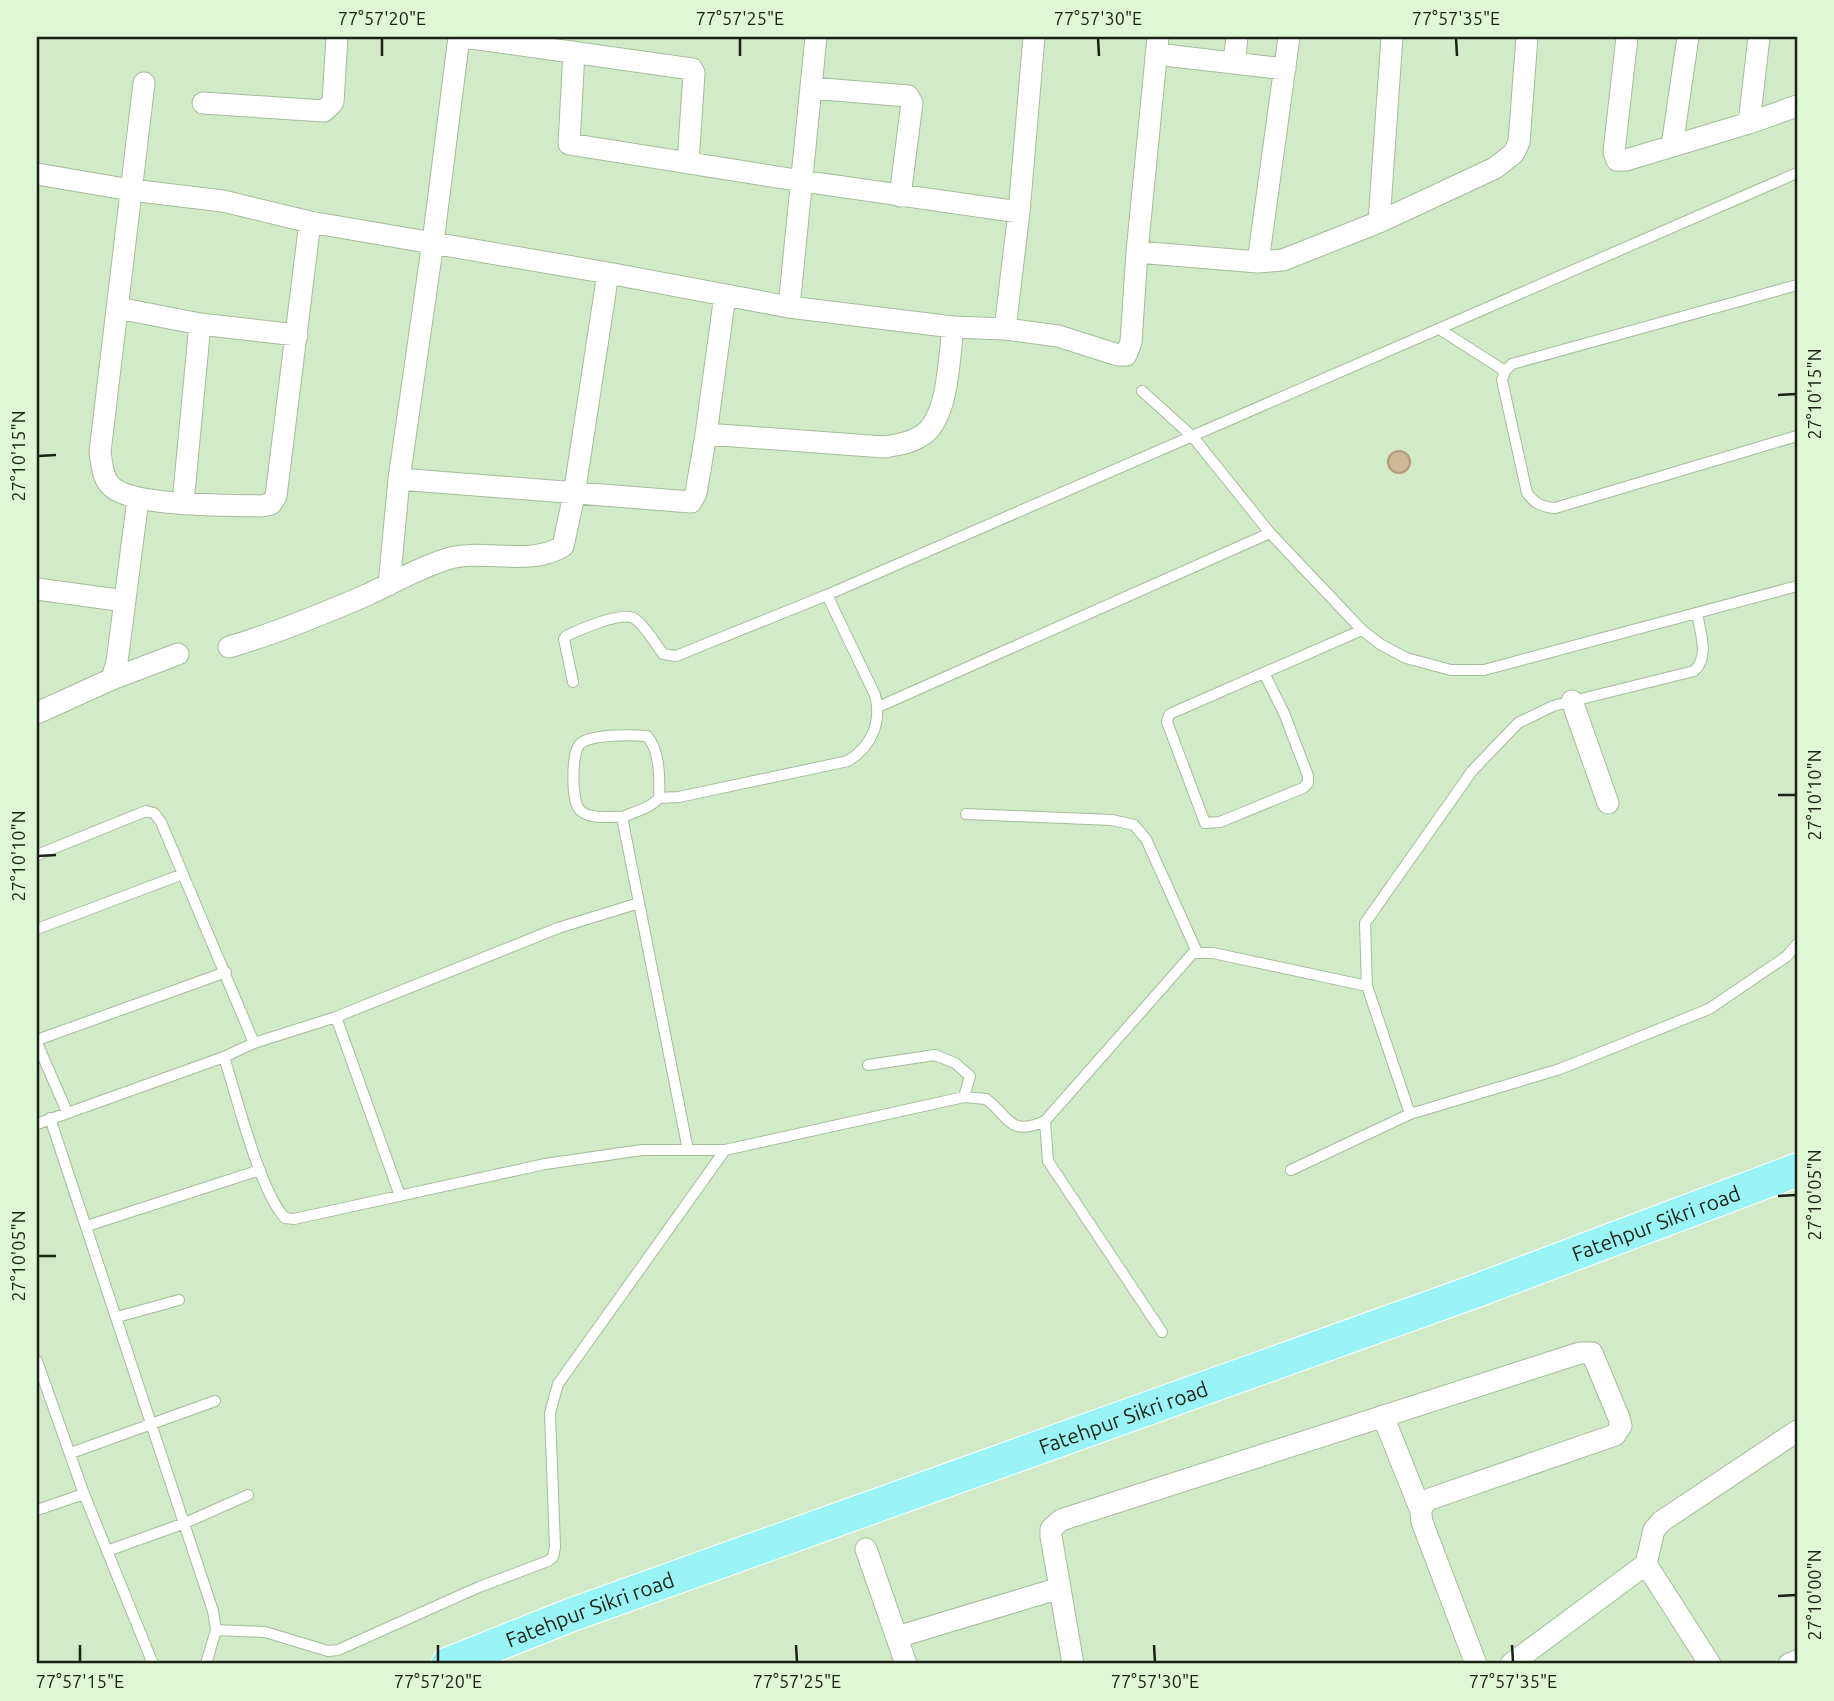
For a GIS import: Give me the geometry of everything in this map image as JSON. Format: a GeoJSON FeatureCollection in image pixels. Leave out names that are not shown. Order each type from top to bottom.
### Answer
{"type":"FeatureCollection","features":[{"type":"Feature","properties":{"kind":"main road","name":"Fatehpur Sikri road"},"geometry":{"type":"LineString","coordinates":[[448,1664],[571,1615],[1473,1292],[1797,1170]]}},
{"type":"Feature","properties":{"kind":"street"},"geometry":{"type":"LineString","coordinates":[[202,103],[324,111],[333,102],[337,37]]}},
{"type":"Feature","properties":{"kind":"street"},"geometry":{"type":"LineString","coordinates":[[388,585],[399,480],[459,37]]}},
{"type":"Feature","properties":{"kind":"street"},"geometry":{"type":"LineString","coordinates":[[464,37],[692,69],[694,73],[688,163]]}},
{"type":"Feature","properties":{"kind":"street"},"geometry":{"type":"LineString","coordinates":[[789,307],[816,37]]}},
{"type":"Feature","properties":{"kind":"street"},"geometry":{"type":"LineString","coordinates":[[1005,329],[1019,212],[1034,37]]}},
{"type":"Feature","properties":{"kind":"street"},"geometry":{"type":"LineString","coordinates":[[1234,62],[1237,37]]}},
{"type":"Feature","properties":{"kind":"street"},"geometry":{"type":"LineString","coordinates":[[1258,262],[1289,37]]}},
{"type":"Feature","properties":{"kind":"street"},"geometry":{"type":"LineString","coordinates":[[1379,222],[1392,37]]}},
{"type":"Feature","properties":{"kind":"street"},"geometry":{"type":"LineString","coordinates":[[1137,252],[1270,263],[1283,260],[1379,222],[1495,169],[1514,153],[1519,142],[1527,37]]}},
{"type":"Feature","properties":{"kind":"street"},"geometry":{"type":"LineString","coordinates":[[1627,37],[1614,156],[1618,160],[1626,160],[1749,123],[1797,106]]}},
{"type":"Feature","properties":{"kind":"street"},"geometry":{"type":"LineString","coordinates":[[1672,146],[1688,37]]}},
{"type":"Feature","properties":{"kind":"street"},"geometry":{"type":"LineString","coordinates":[[1749,123],[1759,37]]}},
{"type":"Feature","properties":{"kind":"street"},"geometry":{"type":"LineString","coordinates":[[37,174],[131,190],[223,201],[310,222],[789,307],[953,327],[1005,329],[1058,336],[1118,355],[1126,355],[1131,342],[1157,45],[1234,62],[1285,69]]}},
{"type":"Feature","properties":{"kind":"street"},"geometry":{"type":"LineString","coordinates":[[574,52],[568,143],[802,181],[1019,212]]}},
{"type":"Feature","properties":{"kind":"street"},"geometry":{"type":"LineString","coordinates":[[144,83],[100,452],[103,471],[110,486],[138,499],[262,506],[271,504],[276,496],[310,222]]}},
{"type":"Feature","properties":{"kind":"street"},"geometry":{"type":"LineString","coordinates":[[811,88],[908,96],[912,103],[900,195]]}},
{"type":"Feature","properties":{"kind":"street"},"geometry":{"type":"LineString","coordinates":[[229,646],[258,639],[327,613],[456,557],[538,555],[556,551],[563,546],[574,495],[608,273]]}},
{"type":"Feature","properties":{"kind":"street"},"geometry":{"type":"LineString","coordinates":[[399,480],[691,502],[696,493],[706,433],[725,295]]}},
{"type":"Feature","properties":{"kind":"street"},"geometry":{"type":"LineString","coordinates":[[118,308],[200,324],[297,335]]}},
{"type":"Feature","properties":{"kind":"street"},"geometry":{"type":"LineString","coordinates":[[184,503],[200,324]]}},
{"type":"Feature","properties":{"kind":"street"},"geometry":{"type":"LineString","coordinates":[[706,433],[884,447],[903,444],[923,435],[936,422],[942,408],[953,327]]}},
{"type":"Feature","properties":{"kind":"street"},"geometry":{"type":"LineString","coordinates":[[112,678],[138,499]]}},
{"type":"Feature","properties":{"kind":"street"},"geometry":{"type":"LineString","coordinates":[[37,589],[125,601]]}},
{"type":"Feature","properties":{"kind":"street"},"geometry":{"type":"LineString","coordinates":[[37,713],[112,678],[178,654]]}},
{"type":"Feature","properties":{"kind":"street"},"geometry":{"type":"LineString","coordinates":[[1572,701],[1608,803]]}},
{"type":"Feature","properties":{"kind":"street"},"geometry":{"type":"LineString","coordinates":[[1073,1664],[1051,1529],[1061,1520],[1580,1353],[1592,1353],[1619,1418],[1621,1426],[1615,1435],[1430,1499],[1423,1504],[1420,1511]]}},
{"type":"Feature","properties":{"kind":"street"},"geometry":{"type":"LineString","coordinates":[[1383,1416],[1476,1664]]}},
{"type":"Feature","properties":{"kind":"street"},"geometry":{"type":"LineString","coordinates":[[1511,1664],[1646,1564],[1654,1530],[1662,1521],[1797,1431]]}},
{"type":"Feature","properties":{"kind":"street"},"geometry":{"type":"LineString","coordinates":[[866,1549],[906,1664]]}},
{"type":"Feature","properties":{"kind":"street"},"geometry":{"type":"LineString","coordinates":[[1646,1564],[1710,1664]]}},
{"type":"Feature","properties":{"kind":"street"},"geometry":{"type":"LineString","coordinates":[[897,1637],[1060,1588]]}},
{"type":"Feature","properties":{"kind":"street"},"geometry":{"type":"LineString","coordinates":[[1789,1664],[1797,1661]]}},
{"type":"Feature","properties":{"kind":"lane"},"geometry":{"type":"LineString","coordinates":[[573,682],[564,639],[566,636],[619,617],[632,616],[663,654],[669,657],[827,595],[1797,173]]}},
{"type":"Feature","properties":{"kind":"lane"},"geometry":{"type":"LineString","coordinates":[[1797,285],[1512,364],[1505,371],[1502,380],[1527,493],[1534,503],[1544,507],[1555,508],[1797,436]]}},
{"type":"Feature","properties":{"kind":"lane"},"geometry":{"type":"LineString","coordinates":[[1441,330],[1505,371]]}},
{"type":"Feature","properties":{"kind":"lane"},"geometry":{"type":"LineString","coordinates":[[1142,391],[1193,437],[1270,533],[1362,630],[1406,659],[1468,671],[1484,670],[1797,586]]}},
{"type":"Feature","properties":{"kind":"lane"},"geometry":{"type":"LineString","coordinates":[[878,708],[1270,533]]}},
{"type":"Feature","properties":{"kind":"lane"},"geometry":{"type":"LineString","coordinates":[[659,797],[660,782],[654,744],[647,736],[593,738],[580,743],[574,752],[575,800],[578,809],[587,815],[622,817],[646,807],[659,797],[679,797],[848,761],[859,754],[870,741],[876,727],[878,708],[875,695],[827,595]]}},
{"type":"Feature","properties":{"kind":"lane"},"geometry":{"type":"LineString","coordinates":[[1410,1114],[1367,986],[1365,923],[1472,771],[1518,723],[1535,713],[1572,701],[1694,671],[1701,665],[1703,655],[1697,613]]}},
{"type":"Feature","properties":{"kind":"lane"},"geometry":{"type":"LineString","coordinates":[[1264,673],[1284,713],[1308,776],[1308,783],[1303,788],[1220,822],[1205,823],[1167,722],[1169,715],[1264,673],[1362,630]]}},
{"type":"Feature","properties":{"kind":"lane"},"geometry":{"type":"LineString","coordinates":[[37,855],[146,811],[154,813],[161,822],[254,1043]]}},
{"type":"Feature","properties":{"kind":"lane"},"geometry":{"type":"LineString","coordinates":[[966,814],[1112,820],[1134,825],[1146,839],[1197,952]]}},
{"type":"Feature","properties":{"kind":"lane"},"geometry":{"type":"LineString","coordinates":[[622,817],[688,1150]]}},
{"type":"Feature","properties":{"kind":"lane"},"geometry":{"type":"LineString","coordinates":[[37,929],[183,874]]}},
{"type":"Feature","properties":{"kind":"lane"},"geometry":{"type":"LineString","coordinates":[[37,1124],[224,1057],[254,1043],[336,1017],[558,928],[639,903]]}},
{"type":"Feature","properties":{"kind":"lane"},"geometry":{"type":"LineString","coordinates":[[1291,1170],[1410,1114],[1559,1069],[1709,1009],[1787,956],[1797,944]]}},
{"type":"Feature","properties":{"kind":"lane"},"geometry":{"type":"LineString","coordinates":[[224,1057],[260,1170],[279,1212],[285,1218],[294,1219],[545,1164],[642,1150],[725,1150],[964,1097],[986,1099],[1008,1123],[1015,1126],[1032,1126],[1045,1121],[1188,957],[1197,952],[1213,953],[1367,986]]}},
{"type":"Feature","properties":{"kind":"lane"},"geometry":{"type":"LineString","coordinates":[[67,1112],[37,1042],[226,972]]}},
{"type":"Feature","properties":{"kind":"lane"},"geometry":{"type":"LineString","coordinates":[[336,1017],[400,1196]]}},
{"type":"Feature","properties":{"kind":"lane"},"geometry":{"type":"LineString","coordinates":[[868,1065],[935,1055],[948,1058],[970,1076],[964,1097]]}},
{"type":"Feature","properties":{"kind":"lane"},"geometry":{"type":"LineString","coordinates":[[50,1118],[214,1611],[216,1630],[206,1664]]}},
{"type":"Feature","properties":{"kind":"lane"},"geometry":{"type":"LineString","coordinates":[[1045,1121],[1048,1161],[1162,1332]]}},
{"type":"Feature","properties":{"kind":"lane"},"geometry":{"type":"LineString","coordinates":[[216,1630],[265,1632],[327,1651],[338,1650],[553,1557],[555,1547],[550,1413],[558,1384],[725,1150]]}},
{"type":"Feature","properties":{"kind":"lane"},"geometry":{"type":"LineString","coordinates":[[87,1226],[260,1170]]}},
{"type":"Feature","properties":{"kind":"lane"},"geometry":{"type":"LineString","coordinates":[[117,1317],[179,1300]]}},
{"type":"Feature","properties":{"kind":"lane"},"geometry":{"type":"LineString","coordinates":[[37,1362],[41,1384],[71,1453],[84,1494],[153,1664]]}},
{"type":"Feature","properties":{"kind":"lane"},"geometry":{"type":"LineString","coordinates":[[71,1453],[215,1401]]}},
{"type":"Feature","properties":{"kind":"lane"},"geometry":{"type":"LineString","coordinates":[[37,1510],[84,1494]]}},
{"type":"Feature","properties":{"kind":"lane"},"geometry":{"type":"LineString","coordinates":[[107,1551],[185,1523],[248,1495]]}},
{"type":"Feature","properties":{"kind":"building"},"geometry":{"type":"Polygon","coordinates":[[[1399,451],[1407,454],[1410,462],[1407,470],[1399,473],[1391,470],[1388,462],[1391,454],[1399,451]]]}}]}
